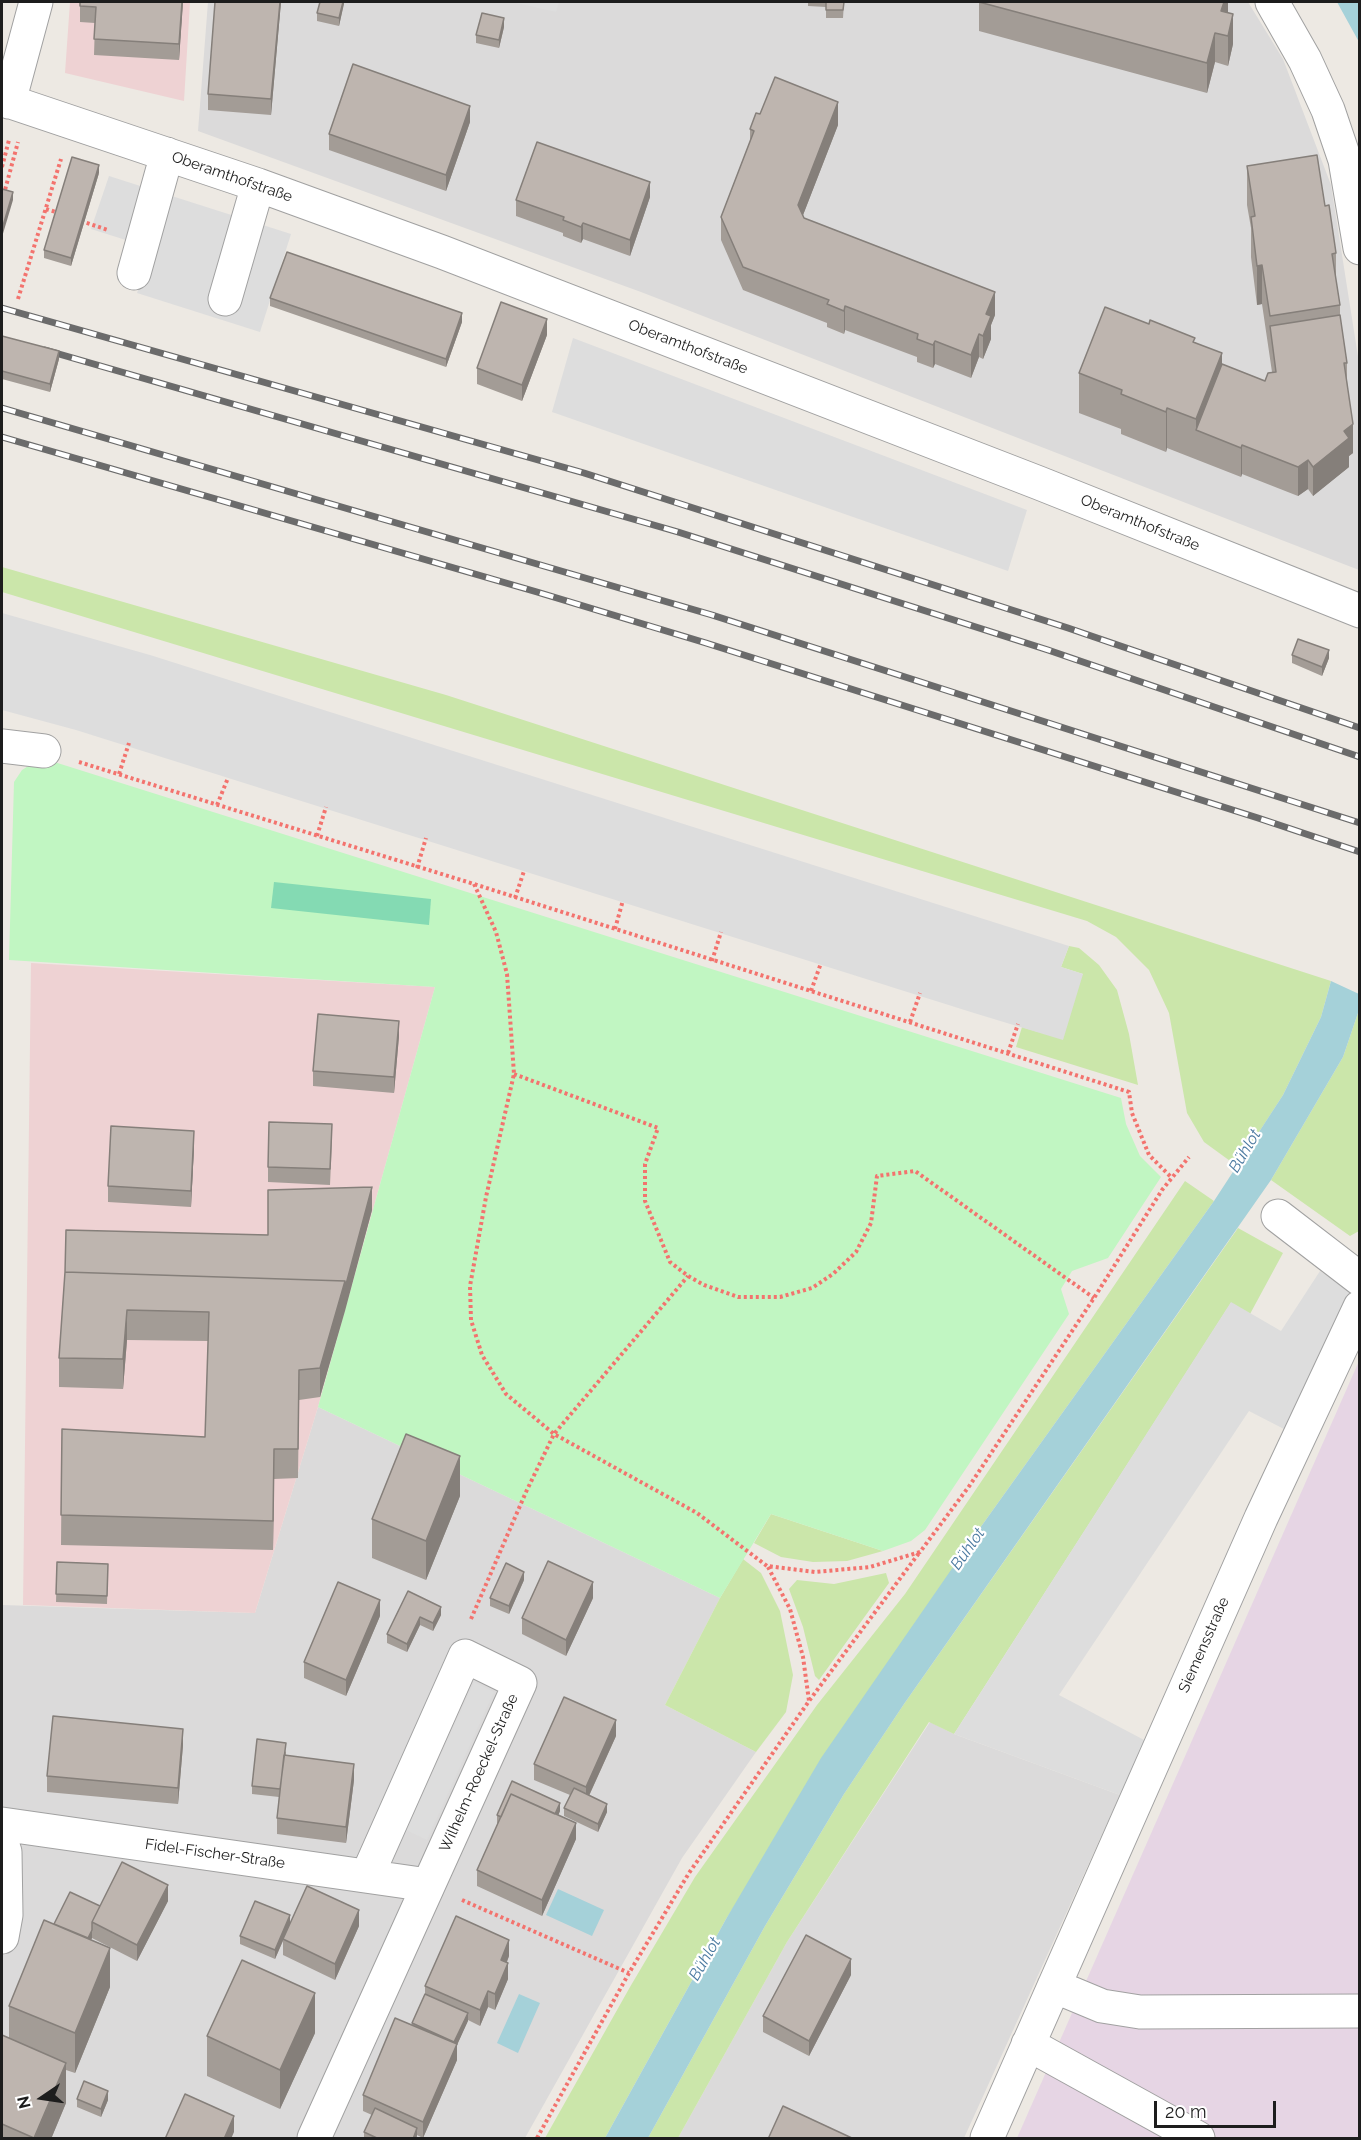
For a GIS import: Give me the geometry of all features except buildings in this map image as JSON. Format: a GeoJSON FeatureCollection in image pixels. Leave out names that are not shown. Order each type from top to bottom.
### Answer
{"type":"FeatureCollection","features":[{"type":"Feature","properties":{"kind":"street"},"geometry":{"type":"LineString","coordinates":[[7,111],[36,2]]}},
{"type":"Feature","properties":{"kind":"street"},"geometry":{"type":"LineString","coordinates":[[1272,2],[1305,60],[1328,110],[1345,160],[1359,248]]}},
{"type":"Feature","properties":{"kind":"street","name":"Oberamthofstraße"},"geometry":{"type":"LineString","coordinates":[[7,111],[72,124],[167,154],[258,185],[518,281],[1039,483],[1359,611]]}},
{"type":"Feature","properties":{"kind":"street"},"geometry":{"type":"LineString","coordinates":[[134,273],[167,154]]}},
{"type":"Feature","properties":{"kind":"street"},"geometry":{"type":"LineString","coordinates":[[225,299],[258,185]]}},
{"type":"Feature","properties":{"kind":"street"},"geometry":{"type":"LineString","coordinates":[[1278,1216],[1359,1279]]}},
{"type":"Feature","properties":{"kind":"street","name":"Siemensstraße"},"geometry":{"type":"LineString","coordinates":[[987,2139],[1261,1518],[1359,1307]]}},
{"type":"Feature","properties":{"kind":"street"},"geometry":{"type":"LineString","coordinates":[[367,1876],[465,1656]]}},
{"type":"Feature","properties":{"kind":"street","name":"Wilhelm-Roeckel-Straße"},"geometry":{"type":"LineString","coordinates":[[314,2139],[520,1683],[465,1656]]}},
{"type":"Feature","properties":{"kind":"street"},"geometry":{"type":"LineString","coordinates":[[2,1842],[6,1915],[2,1937]]}},
{"type":"Feature","properties":{"kind":"street","name":"Fidel-Fischer-Straße"},"geometry":{"type":"LineString","coordinates":[[2,1842],[367,1876],[428,1885]]}},
{"type":"Feature","properties":{"kind":"street"},"geometry":{"type":"LineString","coordinates":[[1054,1986],[1102,2006],[1140,2012],[1359,2011]]}},
{"type":"Feature","properties":{"kind":"street"},"geometry":{"type":"LineString","coordinates":[[1028,2044],[1198,2139]]}},
{"type":"Feature","properties":{"kind":"path"},"geometry":{"type":"LineString","coordinates":[[2,167],[7,111]]}},
{"type":"Feature","properties":{"kind":"path"},"geometry":{"type":"LineString","coordinates":[[18,299],[72,124]]}},
{"type":"Feature","properties":{"kind":"path"},"geometry":{"type":"LineString","coordinates":[[2,201],[19,136]]}},
{"type":"Feature","properties":{"kind":"path"},"geometry":{"type":"LineString","coordinates":[[46,209],[68,216]]}},
{"type":"Feature","properties":{"kind":"path"},"geometry":{"type":"LineString","coordinates":[[78,220],[143,242]]}},
{"type":"Feature","properties":{"kind":"path"},"geometry":{"type":"LineString","coordinates":[[119,774],[129,743]]}},
{"type":"Feature","properties":{"kind":"path"},"geometry":{"type":"LineString","coordinates":[[24,744],[1129,1092],[1132,1113],[1149,1155],[1172,1178]]}},
{"type":"Feature","properties":{"kind":"path"},"geometry":{"type":"LineString","coordinates":[[218,805],[228,777]]}},
{"type":"Feature","properties":{"kind":"path"},"geometry":{"type":"LineString","coordinates":[[317,836],[326,807]]}},
{"type":"Feature","properties":{"kind":"path"},"geometry":{"type":"LineString","coordinates":[[417,868],[426,838]]}},
{"type":"Feature","properties":{"kind":"path"},"geometry":{"type":"LineString","coordinates":[[515,898],[524,871]]}},
{"type":"Feature","properties":{"kind":"path"},"geometry":{"type":"LineString","coordinates":[[474,884],[496,932],[507,974],[514,1074],[486,1197],[470,1286],[471,1320],[482,1355],[506,1394],[554,1434],[697,1513],[767,1566],[790,1609],[803,1657],[809,1701]]}},
{"type":"Feature","properties":{"kind":"path"},"geometry":{"type":"LineString","coordinates":[[615,929],[623,900]]}},
{"type":"Feature","properties":{"kind":"path"},"geometry":{"type":"LineString","coordinates":[[712,961],[721,932]]}},
{"type":"Feature","properties":{"kind":"path"},"geometry":{"type":"LineString","coordinates":[[812,991],[821,963]]}},
{"type":"Feature","properties":{"kind":"path"},"geometry":{"type":"LineString","coordinates":[[910,1022],[920,993]]}},
{"type":"Feature","properties":{"kind":"path"},"geometry":{"type":"LineString","coordinates":[[1008,1053],[1018,1024]]}},
{"type":"Feature","properties":{"kind":"path"},"geometry":{"type":"LineString","coordinates":[[514,1074],[658,1128],[645,1164],[645,1201],[670,1262],[704,1285],[738,1297],[780,1297],[812,1288],[833,1274],[856,1252],[870,1223],[877,1176],[915,1171],[1094,1298]]}},
{"type":"Feature","properties":{"kind":"path"},"geometry":{"type":"LineString","coordinates":[[537,2139],[629,1972],[689,1873],[809,1701],[970,1485],[1094,1298],[1162,1190],[1189,1156]]}},
{"type":"Feature","properties":{"kind":"path"},"geometry":{"type":"LineString","coordinates":[[465,1656],[464,1635],[526,1492],[554,1434],[688,1276]]}},
{"type":"Feature","properties":{"kind":"path"},"geometry":{"type":"LineString","coordinates":[[767,1566],[815,1572],[870,1567],[920,1552]]}},
{"type":"Feature","properties":{"kind":"path"},"geometry":{"type":"LineString","coordinates":[[428,1885],[629,1972]]}},
{"type":"Feature","properties":{"kind":"shaded area"},"geometry":{"type":"Polygon","coordinates":[[[70,2],[190,2],[184,101],[65,73],[70,2]]]}},
{"type":"Feature","properties":{"kind":"shaded area"},"geometry":{"type":"Polygon","coordinates":[[[208,2],[1248,2],[1283,59],[1331,185],[1359,363],[1359,570],[641,292],[198,131],[208,2]]]}},
{"type":"Feature","properties":{"kind":"shaded area"},"geometry":{"type":"Polygon","coordinates":[[[512,2],[559,2],[556,12],[512,2]]]}},
{"type":"Feature","properties":{"kind":"shaded area"},"geometry":{"type":"Polygon","coordinates":[[[109,176],[291,234],[260,332],[137,293],[151,248],[91,229],[109,176]]]}},
{"type":"Feature","properties":{"kind":"shaded area"},"geometry":{"type":"Polygon","coordinates":[[[573,338],[1027,510],[1008,571],[552,412],[573,338]]]}},
{"type":"Feature","properties":{"kind":"shaded area"},"geometry":{"type":"Polygon","coordinates":[[[2,613],[150,655],[1069,946],[1061,967],[1083,974],[1063,1040],[76,730],[2,710],[2,613]]]}},
{"type":"Feature","properties":{"kind":"shaded area"},"geometry":{"type":"Polygon","coordinates":[[[31,963],[435,987],[318,1407],[255,1613],[23,1605],[31,963]]]}},
{"type":"Feature","properties":{"kind":"shaded area"},"geometry":{"type":"Polygon","coordinates":[[[1320,1271],[1353,1293],[1284,1429],[1249,1411],[1059,1695],[1146,1741],[1120,1795],[954,1734],[1231,1302],[1281,1331],[1320,1271]]]}},
{"type":"Feature","properties":{"kind":"shaded area"},"geometry":{"type":"Polygon","coordinates":[[[1359,1361],[1359,2138],[1017,2138],[1359,1361]]]}},
{"type":"Feature","properties":{"kind":"shaded area"},"geometry":{"type":"Polygon","coordinates":[[[318,1407],[720,1598],[665,1705],[756,1752],[682,1858],[525,2138],[2,2138],[2,1605],[255,1613],[318,1407]]]}},
{"type":"Feature","properties":{"kind":"shaded area"},"geometry":{"type":"Polygon","coordinates":[[[474,1682],[494,1692],[427,1840],[406,1830],[474,1682]]]}},
{"type":"Feature","properties":{"kind":"shaded area"},"geometry":{"type":"Polygon","coordinates":[[[930,1722],[954,1734],[1120,1795],[964,2138],[678,2138],[787,1942],[930,1722]]]}},
{"type":"Feature","properties":{"kind":"green space"},"geometry":{"type":"Polygon","coordinates":[[[2,567],[446,695],[1331,981],[1321,1017],[1283,1095],[1237,1166],[1204,1142],[1187,1113],[1169,1013],[1149,970],[1116,937],[1087,921],[2,592],[2,567]]]}},
{"type":"Feature","properties":{"kind":"green space"},"geometry":{"type":"Polygon","coordinates":[[[48,760],[1121,1098],[1126,1124],[1140,1156],[1161,1177],[1108,1258],[1072,1271],[1061,1289],[1069,1314],[925,1530],[911,1541],[883,1551],[771,1514],[720,1598],[318,1407],[435,987],[9,960],[14,782],[22,770],[33,763],[48,760]]]}},
{"type":"Feature","properties":{"kind":"green space"},"geometry":{"type":"Polygon","coordinates":[[[274,882],[431,899],[429,925],[271,908],[274,882]]]}},
{"type":"Feature","properties":{"kind":"green space"},"geometry":{"type":"Polygon","coordinates":[[[1069,946],[1079,948],[1099,965],[1117,990],[1129,1034],[1138,1085],[1016,1047],[1022,1027],[1038,1032],[1083,974],[1061,967],[1069,946]]]}},
{"type":"Feature","properties":{"kind":"green space"},"geometry":{"type":"Polygon","coordinates":[[[1359,1010],[1359,1231],[1350,1236],[1271,1180],[1343,1057],[1359,1010]]]}},
{"type":"Feature","properties":{"kind":"green space"},"geometry":{"type":"Polygon","coordinates":[[[1185,1181],[1214,1201],[980,1528],[726,1919],[605,2138],[545,2138],[695,1877],[817,1705],[905,1594],[1185,1181]]]}},
{"type":"Feature","properties":{"kind":"green space"},"geometry":{"type":"Polygon","coordinates":[[[1238,1228],[1283,1253],[1250,1314],[1231,1303],[954,1734],[929,1722],[787,1942],[678,2138],[648,2138],[765,1926],[844,1794],[904,1704],[1238,1228]]]}},
{"type":"Feature","properties":{"kind":"green space"},"geometry":{"type":"Polygon","coordinates":[[[771,1514],[883,1551],[847,1561],[813,1562],[781,1557],[754,1543],[771,1514]]]}},
{"type":"Feature","properties":{"kind":"green space"},"geometry":{"type":"Polygon","coordinates":[[[743,1559],[761,1573],[780,1611],[793,1675],[786,1712],[756,1752],[665,1705],[720,1598],[743,1559]]]}},
{"type":"Feature","properties":{"kind":"green space"},"geometry":{"type":"Polygon","coordinates":[[[886,1573],[889,1583],[819,1680],[815,1676],[803,1627],[789,1589],[797,1580],[834,1584],[886,1573]]]}},
{"type":"Feature","properties":{"kind":"water"},"geometry":{"type":"Polygon","coordinates":[[[1337,2],[1359,2],[1359,42],[1337,2]]]}},
{"type":"Feature","properties":{"kind":"water","name":"Bühlot"},"geometry":{"type":"Polygon","coordinates":[[[1331,981],[1359,994],[1359,1010],[1343,1057],[1271,1180],[904,1704],[844,1794],[765,1926],[648,2138],[605,2138],[726,1919],[821,1758],[980,1528],[1214,1201],[1283,1095],[1321,1017],[1331,981]]]}},
{"type":"Feature","properties":{"kind":"water"},"geometry":{"type":"Polygon","coordinates":[[[558,1889],[604,1910],[592,1936],[546,1915],[558,1889]]]}},
{"type":"Feature","properties":{"kind":"water"},"geometry":{"type":"Polygon","coordinates":[[[519,1994],[540,2003],[518,2053],[497,2043],[519,1994]]]}},
{"type":"Feature","properties":{"kind":"railway"},"geometry":{"type":"LineString","coordinates":[[2,308],[584,473],[1068,628],[1360,728]]}},
{"type":"Feature","properties":{"kind":"railway"},"geometry":{"type":"LineString","coordinates":[[45,350],[678,532],[1048,650],[1360,757]]}},
{"type":"Feature","properties":{"kind":"railway"},"geometry":{"type":"LineString","coordinates":[[2,408],[712,615],[1360,823]]}},
{"type":"Feature","properties":{"kind":"railway"},"geometry":{"type":"LineString","coordinates":[[2,437],[706,643],[1360,852]]}}]}
